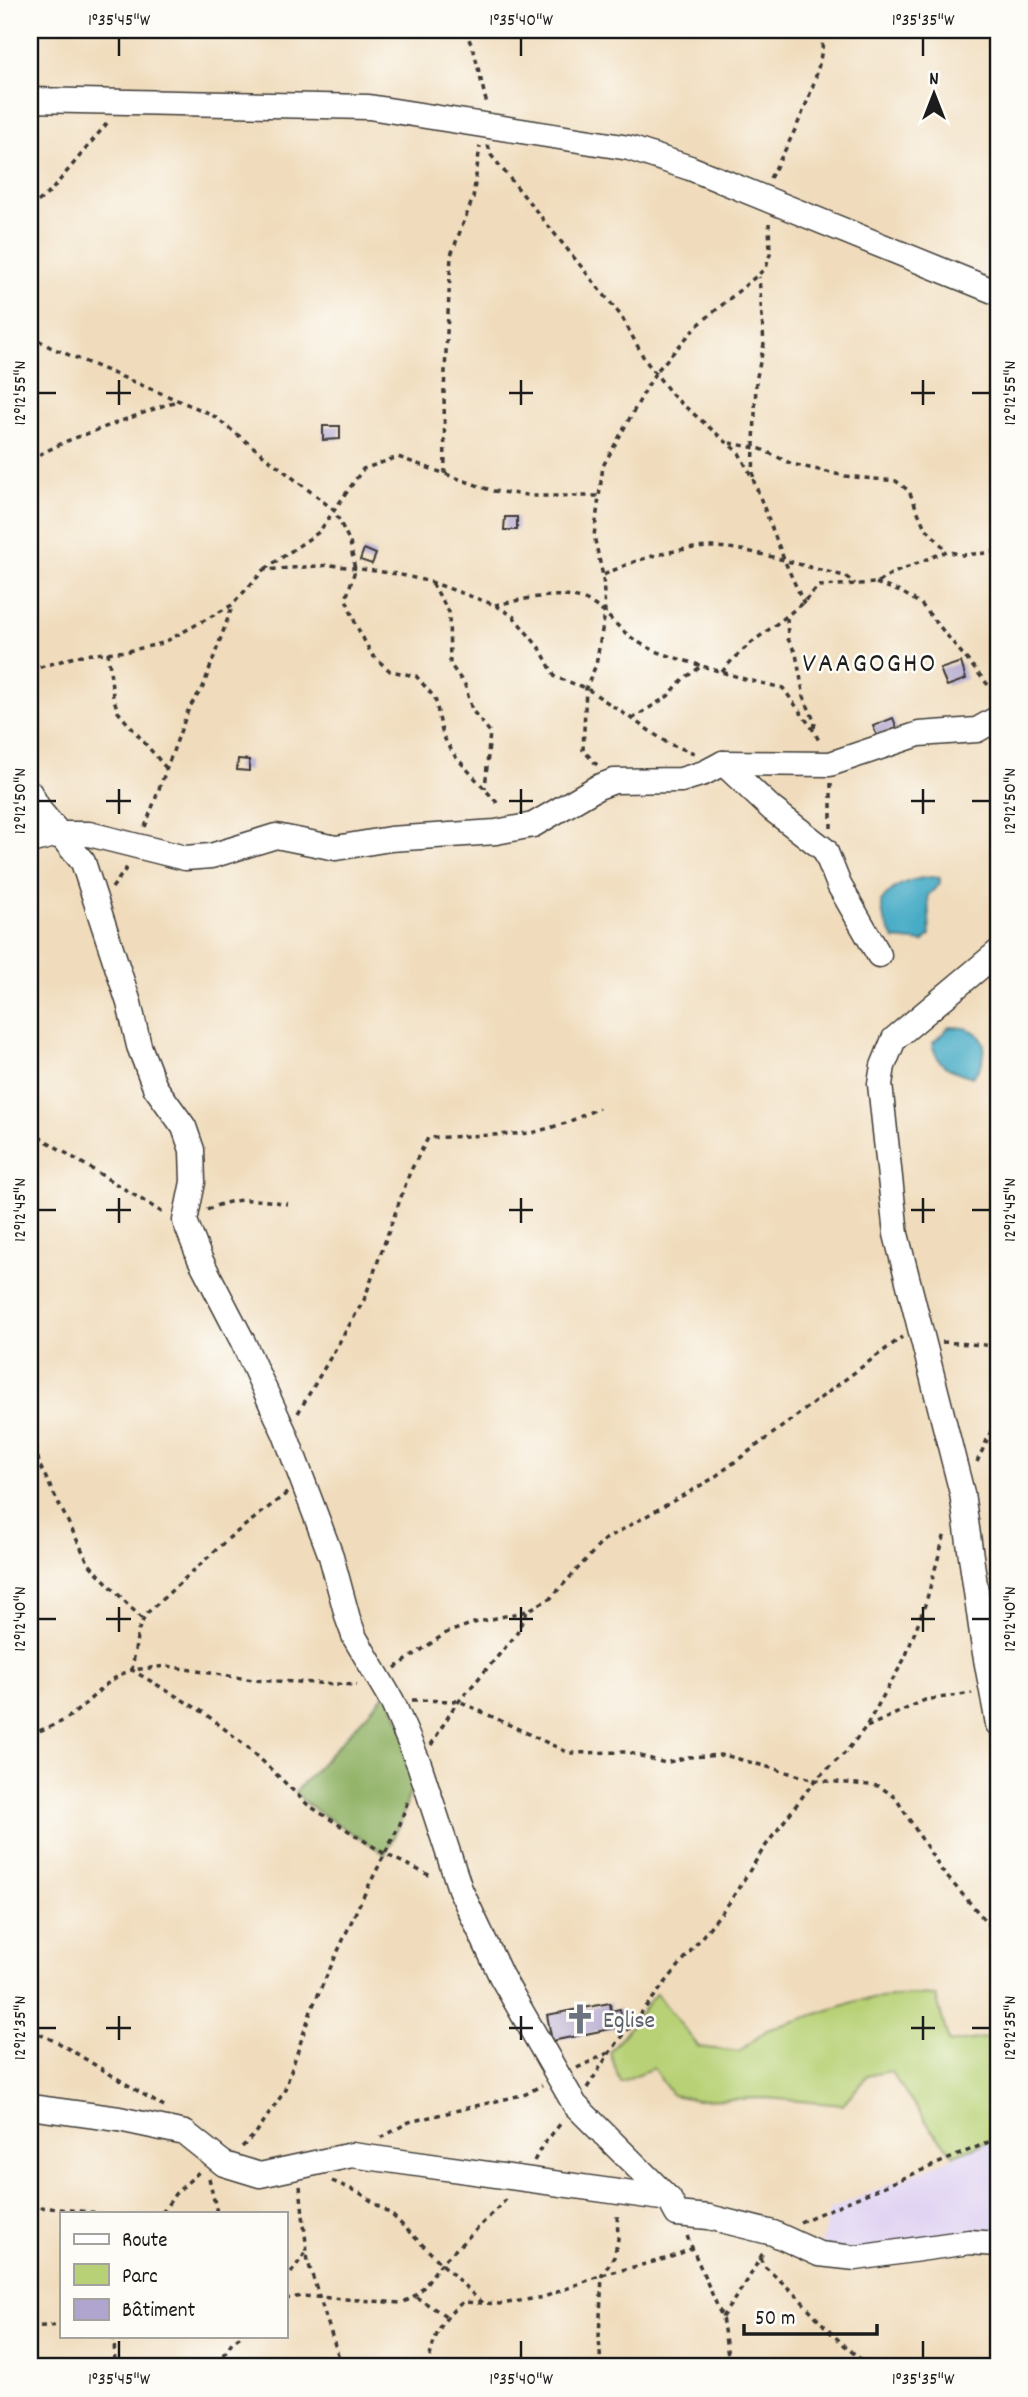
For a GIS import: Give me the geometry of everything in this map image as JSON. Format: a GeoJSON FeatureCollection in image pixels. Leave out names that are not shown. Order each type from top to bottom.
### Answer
{"type":"FeatureCollection","features":[{"type":"Feature","properties":{"kind":"street"},"geometry":{"type":"LineString","coordinates":[[30,100],[369,107],[629,148],[769,200],[998,293]]}},
{"type":"Feature","properties":{"kind":"street"},"geometry":{"type":"LineString","coordinates":[[30,841],[60,834],[89,834],[185,858],[211,856],[276,836],[336,848],[390,839],[496,832],[533,825],[598,787],[614,781],[681,780],[704,774],[723,763],[830,764],[919,734],[978,730],[998,718]]}},
{"type":"Feature","properties":{"kind":"street"},"geometry":{"type":"LineString","coordinates":[[723,763],[772,808],[825,850],[839,885],[879,955]]}},
{"type":"Feature","properties":{"kind":"street"},"geometry":{"type":"LineString","coordinates":[[30,793],[40,811],[83,862],[129,1003],[139,1046],[155,1087],[184,1127],[192,1150],[193,1182],[185,1221],[200,1259],[242,1340],[285,1434],[331,1556],[355,1638],[386,1690],[419,1764],[460,1889],[501,1976],[575,2105],[673,2206]]}},
{"type":"Feature","properties":{"kind":"street"},"geometry":{"type":"LineString","coordinates":[[998,952],[894,1039],[883,1066],[880,1084],[896,1234],[962,1493],[998,1724]]}},
{"type":"Feature","properties":{"kind":"street"},"geometry":{"type":"LineString","coordinates":[[30,2107],[119,2119],[186,2133],[224,2164],[260,2175],[352,2155],[616,2193],[773,2233],[819,2254],[856,2258],[969,2242],[998,2244]]}},
{"type":"Feature","properties":{"kind":"path"},"geometry":{"type":"LineString","coordinates":[[445,474],[444,378],[451,255],[473,198],[487,103],[466,30]]}},
{"type":"Feature","properties":{"kind":"path"},"geometry":{"type":"LineString","coordinates":[[599,767],[583,750],[586,688],[596,665],[605,613],[603,576],[594,536],[603,466],[655,373],[697,326],[766,268],[770,254],[767,183],[787,148],[806,102],[824,49],[823,30]]}},
{"type":"Feature","properties":{"kind":"path"},"geometry":{"type":"LineString","coordinates":[[30,208],[50,192],[124,103]]}},
{"type":"Feature","properties":{"kind":"path"},"geometry":{"type":"LineString","coordinates":[[483,125],[491,155],[622,317],[655,373],[674,397],[739,453],[753,479],[804,604]]}},
{"type":"Feature","properties":{"kind":"path"},"geometry":{"type":"LineString","coordinates":[[753,479],[756,381],[764,344],[759,276]]}},
{"type":"Feature","properties":{"kind":"path"},"geometry":{"type":"LineString","coordinates":[[30,335],[50,348],[211,414],[334,510],[350,542],[355,570],[346,599],[372,654],[390,671],[416,676],[435,698],[443,736],[455,756],[500,806]]}},
{"type":"Feature","properties":{"kind":"path"},"geometry":{"type":"LineString","coordinates":[[30,459],[67,440],[178,401]]}},
{"type":"Feature","properties":{"kind":"path"},"geometry":{"type":"LineString","coordinates":[[727,443],[753,448],[792,464],[845,476],[896,481],[909,491],[924,526],[947,551],[962,555],[998,551]]}},
{"type":"Feature","properties":{"kind":"path"},"geometry":{"type":"LineString","coordinates":[[30,670],[82,654],[163,643],[232,605],[264,570],[319,532],[363,469],[377,462],[398,457],[493,491],[535,496],[598,496]]}},
{"type":"Feature","properties":{"kind":"path"},"geometry":{"type":"LineString","coordinates":[[603,576],[624,565],[709,547],[749,552],[845,576],[856,585]]}},
{"type":"Feature","properties":{"kind":"path"},"geometry":{"type":"LineString","coordinates":[[722,672],[757,638],[804,604],[818,586],[876,583],[947,551]]}},
{"type":"Feature","properties":{"kind":"path"},"geometry":{"type":"LineString","coordinates":[[264,570],[331,565],[397,574],[431,582],[495,604],[513,616],[541,650],[555,677],[586,688],[669,744],[723,763]]}},
{"type":"Feature","properties":{"kind":"path"},"geometry":{"type":"LineString","coordinates":[[431,582],[449,612],[450,664],[465,685],[472,710],[490,732],[485,789]]}},
{"type":"Feature","properties":{"kind":"path"},"geometry":{"type":"LineString","coordinates":[[876,583],[903,593],[921,604],[998,697]]}},
{"type":"Feature","properties":{"kind":"path"},"geometry":{"type":"LineString","coordinates":[[495,604],[551,595],[582,599],[605,613],[631,638],[655,651],[783,688],[814,730],[830,764],[833,827],[825,850]]}},
{"type":"Feature","properties":{"kind":"path"},"geometry":{"type":"LineString","coordinates":[[98,908],[131,861],[189,708],[203,687],[232,605]]}},
{"type":"Feature","properties":{"kind":"path"},"geometry":{"type":"LineString","coordinates":[[787,617],[788,639],[796,654],[804,697],[815,723],[814,730]]}},
{"type":"Feature","properties":{"kind":"path"},"geometry":{"type":"LineString","coordinates":[[108,652],[113,696],[118,712],[167,769]]}},
{"type":"Feature","properties":{"kind":"path"},"geometry":{"type":"LineString","coordinates":[[632,719],[668,696],[683,679],[702,666]]}},
{"type":"Feature","properties":{"kind":"path"},"geometry":{"type":"LineString","coordinates":[[285,1434],[364,1300],[410,1172],[428,1138],[532,1133],[566,1123],[599,1108]]}},
{"type":"Feature","properties":{"kind":"path"},"geometry":{"type":"LineString","coordinates":[[30,1131],[167,1216],[185,1221],[220,1203],[250,1198],[288,1204]]}},
{"type":"Feature","properties":{"kind":"path"},"geometry":{"type":"LineString","coordinates":[[386,1690],[446,1633],[474,1623],[527,1611],[551,1598],[604,1540],[712,1479],[823,1394],[921,1334],[945,1341],[998,1346]]}},
{"type":"Feature","properties":{"kind":"path"},"geometry":{"type":"LineString","coordinates":[[962,1493],[998,1416]]}},
{"type":"Feature","properties":{"kind":"path"},"geometry":{"type":"LineString","coordinates":[[30,1428],[40,1466],[89,1564],[143,1620]]}},
{"type":"Feature","properties":{"kind":"path"},"geometry":{"type":"LineString","coordinates":[[132,1670],[138,1630],[146,1614],[229,1538],[303,1481]]}},
{"type":"Feature","properties":{"kind":"path"},"geometry":{"type":"LineString","coordinates":[[287,2299],[302,2296],[401,2303],[416,2297],[441,2264],[484,2224],[523,2180],[542,2146],[575,2105],[610,2052],[729,1903],[764,1847],[815,1780],[845,1753],[865,1728],[905,1658],[926,1602],[946,1531]]}},
{"type":"Feature","properties":{"kind":"path"},"geometry":{"type":"LineString","coordinates":[[163,2212],[175,2194],[197,2172],[224,2164],[256,2133],[284,2092],[312,2008],[400,1824],[419,1764],[458,1701],[516,1635],[527,1611]]}},
{"type":"Feature","properties":{"kind":"path"},"geometry":{"type":"LineString","coordinates":[[30,1734],[55,1726],[72,1716],[121,1674],[167,1666],[253,1680],[366,1685],[426,1699],[458,1701],[569,1753],[627,1752],[665,1763],[688,1757],[724,1755],[815,1780],[879,1786],[895,1797],[942,1871],[998,1935]]}},
{"type":"Feature","properties":{"kind":"path"},"geometry":{"type":"LineString","coordinates":[[132,1670],[203,1712],[250,1749],[308,1805],[385,1854],[460,1889]]}},
{"type":"Feature","properties":{"kind":"path"},"geometry":{"type":"LineString","coordinates":[[865,1728],[925,1700],[991,1690]]}},
{"type":"Feature","properties":{"kind":"path"},"geometry":{"type":"LineString","coordinates":[[30,2030],[59,2043],[161,2105],[186,2133]]}},
{"type":"Feature","properties":{"kind":"path"},"geometry":{"type":"LineString","coordinates":[[352,2155],[409,2122],[526,2094],[610,2052]]}},
{"type":"Feature","properties":{"kind":"path"},"geometry":{"type":"LineString","coordinates":[[722,2317],[773,2233],[998,2138]]}},
{"type":"Feature","properties":{"kind":"path"},"geometry":{"type":"LineString","coordinates":[[342,2367],[307,2250],[298,2167],[360,2193],[393,2216],[482,2303]]}},
{"type":"Feature","properties":{"kind":"path"},"geometry":{"type":"LineString","coordinates":[[601,2367],[599,2337],[602,2275],[614,2257],[618,2239],[616,2193]]}},
{"type":"Feature","properties":{"kind":"path"},"geometry":{"type":"LineString","coordinates":[[30,2206],[90,2212]]}},
{"type":"Feature","properties":{"kind":"path"},"geometry":{"type":"LineString","coordinates":[[673,2206],[722,2317],[728,2356],[735,2367]]}},
{"type":"Feature","properties":{"kind":"path"},"geometry":{"type":"LineString","coordinates":[[428,2367],[446,2316],[463,2302],[501,2304],[544,2297],[602,2275],[669,2258],[692,2248]]}},
{"type":"Feature","properties":{"kind":"path"},"geometry":{"type":"LineString","coordinates":[[287,2278],[307,2250]]}},
{"type":"Feature","properties":{"kind":"path"},"geometry":{"type":"LineString","coordinates":[[760,2258],[764,2266],[869,2367]]}},
{"type":"Feature","properties":{"kind":"path"},"geometry":{"type":"LineString","coordinates":[[416,2297],[446,2316]]}},
{"type":"Feature","properties":{"kind":"path"},"geometry":{"type":"LineString","coordinates":[[30,2327],[60,2325]]}},
{"type":"Feature","properties":{"kind":"path"},"geometry":{"type":"LineString","coordinates":[[114,2338],[115,2367]]}},
{"type":"Feature","properties":{"kind":"path"},"geometry":{"type":"LineString","coordinates":[[208,2367],[222,2357],[238,2338]]}},
{"type":"Feature","properties":{"kind":"shaded area"},"geometry":{"type":"Polygon","coordinates":[[[998,2138],[998,2244],[819,2254],[829,2210],[998,2138]]]}},
{"type":"Feature","properties":{"kind":"green space"},"geometry":{"type":"Polygon","coordinates":[[[387,1692],[419,1764],[400,1824],[385,1854],[308,1805],[295,1792],[387,1692]]]}},
{"type":"Feature","properties":{"kind":"green space"},"geometry":{"type":"Polygon","coordinates":[[[656,1993],[699,2047],[739,2052],[767,2030],[860,2000],[912,1995],[936,1996],[949,2043],[993,2037],[998,2031],[998,2138],[954,2155],[935,2134],[890,2071],[867,2076],[843,2105],[766,2098],[697,2100],[672,2095],[653,2068],[620,2082],[610,2052],[656,1993]]]}},
{"type":"Feature","properties":{"kind":"water"},"geometry":{"type":"Polygon","coordinates":[[[931,877],[940,878],[940,884],[928,895],[930,935],[923,942],[894,939],[884,920],[881,902],[891,891],[903,884],[931,877]]]}},
{"type":"Feature","properties":{"kind":"water"},"geometry":{"type":"Polygon","coordinates":[[[949,1027],[969,1029],[982,1040],[983,1059],[972,1077],[946,1067],[938,1059],[932,1044],[949,1027]]]}},
{"type":"Feature","properties":{"kind":"building"},"geometry":{"type":"Polygon","coordinates":[[[323,426],[340,426],[340,439],[323,440],[323,426]]]}},
{"type":"Feature","properties":{"kind":"building"},"geometry":{"type":"Polygon","coordinates":[[[505,517],[517,517],[517,530],[504,530],[505,517]]]}},
{"type":"Feature","properties":{"kind":"building"},"geometry":{"type":"Polygon","coordinates":[[[364,549],[376,554],[372,564],[360,560],[364,549]]]}},
{"type":"Feature","properties":{"kind":"building"},"geometry":{"type":"Polygon","coordinates":[[[961,662],[966,679],[947,686],[940,669],[961,662]]]}},
{"type":"Feature","properties":{"kind":"building"},"geometry":{"type":"Polygon","coordinates":[[[893,718],[897,728],[877,736],[873,726],[893,718]]]}},
{"type":"Feature","properties":{"kind":"building"},"geometry":{"type":"Polygon","coordinates":[[[238,759],[249,760],[249,771],[237,770],[238,759]]]}},
{"type":"Feature","properties":{"kind":"building"},"geometry":{"type":"Polygon","coordinates":[[[610,2003],[611,2011],[620,2009],[622,2019],[613,2021],[615,2028],[552,2041],[547,2015],[610,2003]]]}},
{"type":"Feature","properties":{"kind":"place","name":"Eglise"},"geometry":{"type":"Point","coordinates":[580,2019]}},
{"type":"Feature","properties":{"kind":"district","name":"VAAGOGHO"},"geometry":{"type":"Point","coordinates":[870,661]}}]}
